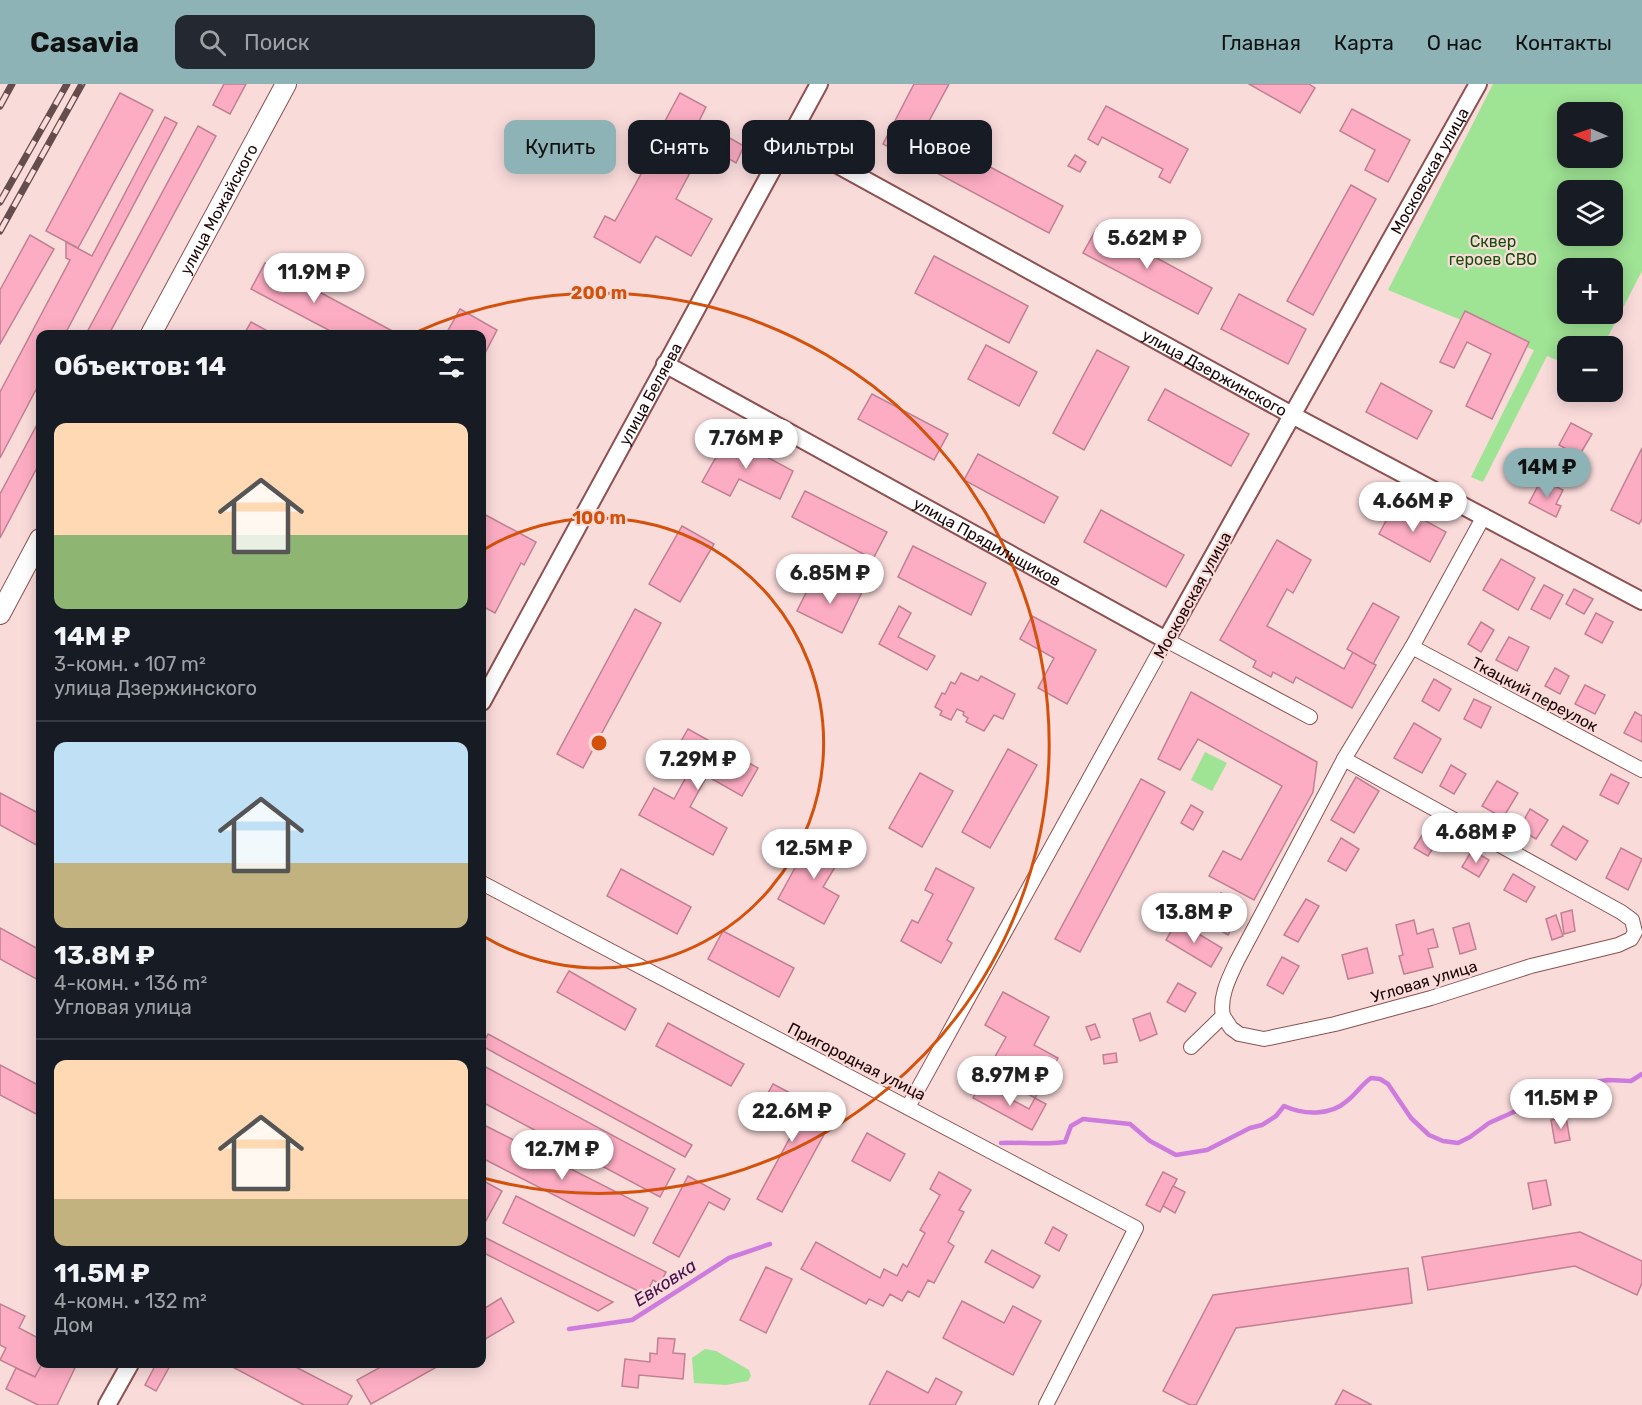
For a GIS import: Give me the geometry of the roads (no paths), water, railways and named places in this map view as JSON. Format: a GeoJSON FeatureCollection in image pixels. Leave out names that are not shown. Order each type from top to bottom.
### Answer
{"type":"FeatureCollection","features":[{"type":"Feature","properties":{"kind":"main road","name":"улица Можайского"},"geometry":{"type":"LineString","coordinates":[[153,330],[286,84]]}},
{"type":"Feature","properties":{"kind":"main road"},"geometry":{"type":"LineString","coordinates":[[0,614],[36,546]]}},
{"type":"Feature","properties":{"kind":"street","name":"улица Беляева"},"geometry":{"type":"LineString","coordinates":[[799,120],[819,84]]}},
{"type":"Feature","properties":{"kind":"street","name":"Московская улица"},"geometry":{"type":"LineString","coordinates":[[908,1107],[1478,84]]}},
{"type":"Feature","properties":{"kind":"street","name":"улица Беляева"},"geometry":{"type":"LineString","coordinates":[[486,695],[769,174]]}},
{"type":"Feature","properties":{"kind":"street","name":"улица Дзержинского"},"geometry":{"type":"LineString","coordinates":[[854,174],[1292,415],[1642,601]]}},
{"type":"Feature","properties":{"kind":"street","name":"улица Прядильщиков"},"geometry":{"type":"LineString","coordinates":[[665,364],[1310,717]]}},
{"type":"Feature","properties":{"kind":"street"},"geometry":{"type":"LineString","coordinates":[[1191,1047],[1223,1016],[1225,988],[1236,961],[1344,759],[1412,646],[1484,516]]}},
{"type":"Feature","properties":{"kind":"street","name":"Ткацкий переулок"},"geometry":{"type":"LineString","coordinates":[[1412,646],[1642,770]]}},
{"type":"Feature","properties":{"kind":"street","name":"Угловая улица"},"geometry":{"type":"LineString","coordinates":[[1223,1016],[1231,1028],[1239,1034],[1264,1039],[1301,1032],[1431,998],[1531,966],[1618,945],[1631,939],[1635,932],[1632,920],[1621,912],[1344,759]]}},
{"type":"Feature","properties":{"kind":"street","name":"Пригородная улица"},"geometry":{"type":"LineString","coordinates":[[486,885],[1136,1228],[1046,1405]]}},
{"type":"Feature","properties":{"kind":"street"},"geometry":{"type":"LineString","coordinates":[[108,1405],[128,1368]]}},
{"type":"Feature","properties":{"kind":"waterway","name":"Евковка"},"geometry":{"type":"LineString","coordinates":[[1001,1143],[1065,1142],[1071,1126],[1083,1119],[1130,1124],[1150,1141],[1176,1155],[1207,1150],[1250,1128],[1262,1125],[1276,1116],[1284,1106],[1308,1112],[1325,1112],[1340,1106],[1371,1078],[1380,1079],[1388,1084],[1411,1118],[1429,1135],[1443,1141],[1458,1143],[1489,1123],[1547,1097],[1571,1092],[1588,1083],[1608,1080],[1631,1081],[1642,1074]]}},
{"type":"Feature","properties":{"kind":"waterway","name":"Евковка"},"geometry":{"type":"LineString","coordinates":[[569,1329],[632,1320],[729,1258],[770,1244]]}},
{"type":"Feature","properties":{"kind":"railway"},"geometry":{"type":"LineString","coordinates":[[0,106],[12,84]]}},
{"type":"Feature","properties":{"kind":"railway"},"geometry":{"type":"LineString","coordinates":[[0,202],[67,84]]}},
{"type":"Feature","properties":{"kind":"railway"},"geometry":{"type":"LineString","coordinates":[[0,231],[82,84]]}},
{"type":"Feature","properties":{"kind":"park label","name":"Сквер героев СВО"},"geometry":{"type":"Point","coordinates":[1493,250]}}]}
